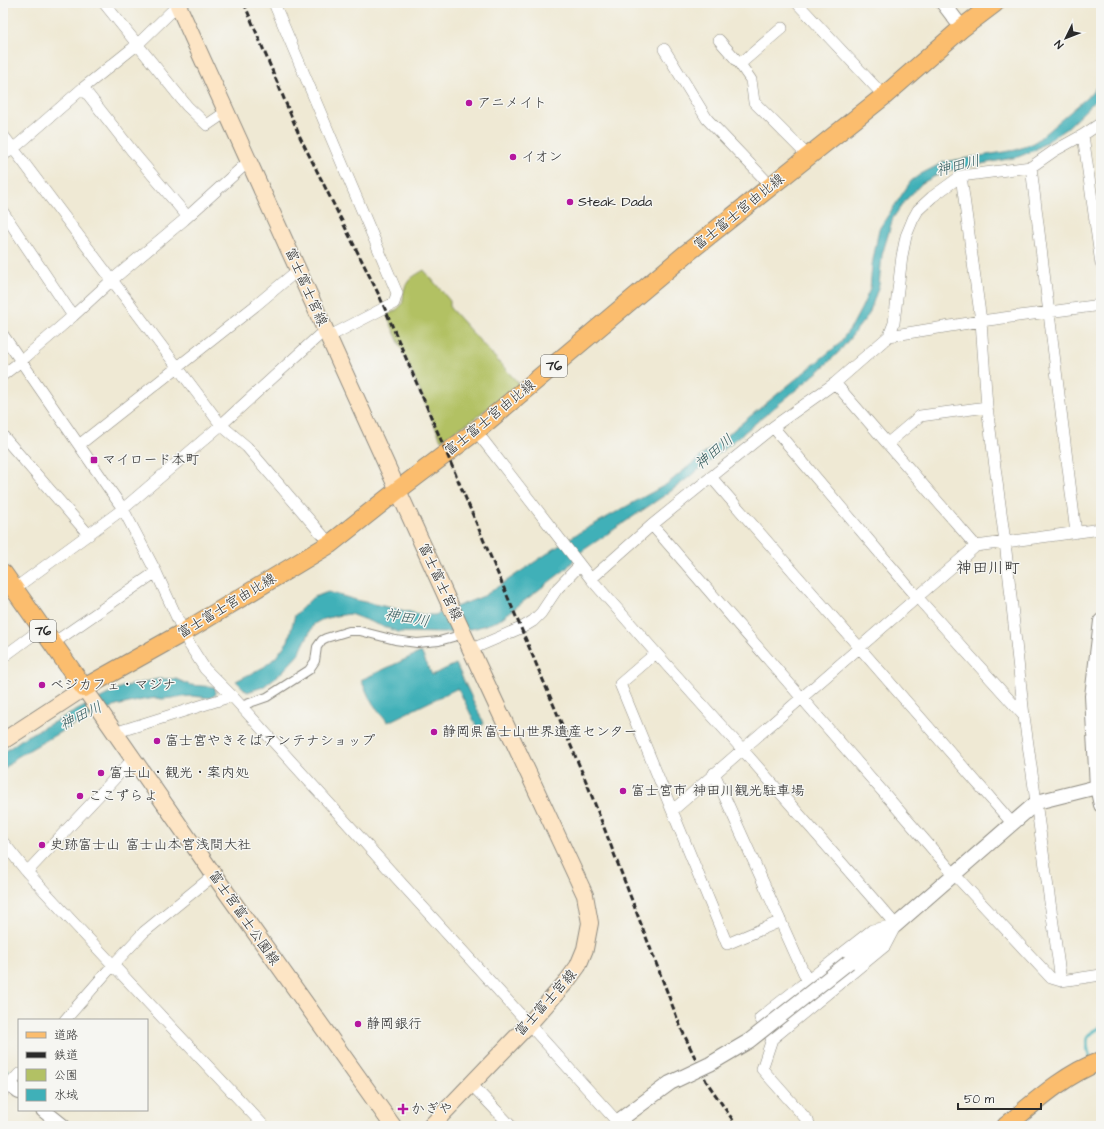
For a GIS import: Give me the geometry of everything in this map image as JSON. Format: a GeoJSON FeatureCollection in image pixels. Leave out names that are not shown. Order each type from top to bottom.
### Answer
{"type":"FeatureCollection","features":[{"type":"Feature","properties":{"kind":"main road","name":"富士富士宮由比線"},"geometry":{"type":"LineString","coordinates":[[88,694],[184,632],[330,544],[476,431],[687,253],[884,96],[962,28],[995,3]]}},
{"type":"Feature","properties":{"kind":"main road","name":"富士富士宮線"},"geometry":{"type":"LineString","coordinates":[[178,4],[248,162],[584,895],[590,923],[585,948],[578,966],[529,1024],[431,1126]]}},
{"type":"Feature","properties":{"kind":"main road","name":"76"},"geometry":{"type":"LineString","coordinates":[[3,573],[88,694]]}},
{"type":"Feature","properties":{"kind":"main road","name":"富士宮富士公園線"},"geometry":{"type":"LineString","coordinates":[[88,694],[132,760],[393,1126]]}},
{"type":"Feature","properties":{"kind":"main road"},"geometry":{"type":"LineString","coordinates":[[3,741],[88,694]]}},
{"type":"Feature","properties":{"kind":"main road"},"geometry":{"type":"LineString","coordinates":[[1006,1126],[1072,1075],[1094,1064]]}},
{"type":"Feature","properties":{"kind":"street"},"geometry":{"type":"LineString","coordinates":[[104,3],[187,106],[207,125],[226,112]]}},
{"type":"Feature","properties":{"kind":"street"},"geometry":{"type":"LineString","coordinates":[[14,589],[123,510],[327,333],[394,303],[397,293],[274,3]]}},
{"type":"Feature","properties":{"kind":"street"},"geometry":{"type":"LineString","coordinates":[[797,3],[884,96]]}},
{"type":"Feature","properties":{"kind":"street"},"geometry":{"type":"LineString","coordinates":[[943,3],[962,28]]}},
{"type":"Feature","properties":{"kind":"street"},"geometry":{"type":"LineString","coordinates":[[3,155],[13,149],[83,88],[138,44],[178,4]]}},
{"type":"Feature","properties":{"kind":"street"},"geometry":{"type":"LineString","coordinates":[[740,64],[782,28]]}},
{"type":"Feature","properties":{"kind":"street"},"geometry":{"type":"LineString","coordinates":[[719,40],[740,64],[751,80],[754,102],[808,156]]}},
{"type":"Feature","properties":{"kind":"street"},"geometry":{"type":"LineString","coordinates":[[664,49],[707,119],[771,186]]}},
{"type":"Feature","properties":{"kind":"street"},"geometry":{"type":"LineString","coordinates":[[83,88],[133,152],[187,216]]}},
{"type":"Feature","properties":{"kind":"street"},"geometry":{"type":"LineString","coordinates":[[591,579],[652,525],[773,427],[835,383],[889,336],[894,323],[906,236],[918,210],[932,197],[962,176],[1031,167],[1054,151],[1101,123]]}},
{"type":"Feature","properties":{"kind":"street"},"geometry":{"type":"LineString","coordinates":[[3,134],[221,426],[252,452],[330,544]]}},
{"type":"Feature","properties":{"kind":"street"},"geometry":{"type":"LineString","coordinates":[[1083,135],[1101,264]]}},
{"type":"Feature","properties":{"kind":"street"},"geometry":{"type":"LineString","coordinates":[[3,375],[73,316],[112,280],[248,162]]}},
{"type":"Feature","properties":{"kind":"street"},"geometry":{"type":"LineString","coordinates":[[1031,167],[1076,533]]}},
{"type":"Feature","properties":{"kind":"street"},"geometry":{"type":"LineString","coordinates":[[962,176],[981,321],[987,407],[1005,542],[1024,716],[1061,981]]}},
{"type":"Feature","properties":{"kind":"street"},"geometry":{"type":"LineString","coordinates":[[3,212],[73,316]]}},
{"type":"Feature","properties":{"kind":"street"},"geometry":{"type":"LineString","coordinates":[[79,445],[256,306],[298,270]]}},
{"type":"Feature","properties":{"kind":"street"},"geometry":{"type":"LineString","coordinates":[[889,336],[981,321],[1101,305]]}},
{"type":"Feature","properties":{"kind":"street"},"geometry":{"type":"LineString","coordinates":[[3,335],[123,510],[156,572],[184,632],[205,669],[232,696],[529,1024],[617,1125],[670,1083],[710,1064],[749,1041],[896,925],[1036,802],[1099,786]]}},
{"type":"Feature","properties":{"kind":"street"},"geometry":{"type":"LineString","coordinates":[[835,383],[976,546]]}},
{"type":"Feature","properties":{"kind":"street"},"geometry":{"type":"LineString","coordinates":[[888,443],[920,416],[987,407]]}},
{"type":"Feature","properties":{"kind":"street"},"geometry":{"type":"LineString","coordinates":[[773,427],[917,597],[1024,716]]}},
{"type":"Feature","properties":{"kind":"street"},"geometry":{"type":"LineString","coordinates":[[476,431],[591,579],[896,925]]}},
{"type":"Feature","properties":{"kind":"street"},"geometry":{"type":"LineString","coordinates":[[3,436],[90,535]]}},
{"type":"Feature","properties":{"kind":"street"},"geometry":{"type":"LineString","coordinates":[[711,477],[1012,823]]}},
{"type":"Feature","properties":{"kind":"street"},"geometry":{"type":"LineString","coordinates":[[652,525],[954,874],[1051,978],[1061,981],[1101,975]]}},
{"type":"Feature","properties":{"kind":"street"},"geometry":{"type":"LineString","coordinates":[[672,810],[976,546],[1101,529]]}},
{"type":"Feature","properties":{"kind":"street"},"geometry":{"type":"LineString","coordinates":[[472,649],[522,628],[533,621],[541,613],[578,562]]}},
{"type":"Feature","properties":{"kind":"street"},"geometry":{"type":"LineString","coordinates":[[52,644],[156,572]]}},
{"type":"Feature","properties":{"kind":"street"},"geometry":{"type":"LineString","coordinates":[[1101,621],[1092,696],[1101,805]]}},
{"type":"Feature","properties":{"kind":"street"},"geometry":{"type":"LineString","coordinates":[[3,657],[41,629]]}},
{"type":"Feature","properties":{"kind":"street"},"geometry":{"type":"LineString","coordinates":[[241,706],[267,697],[311,668],[315,661],[317,647],[322,640],[326,638],[349,631],[360,631],[395,640],[417,643],[439,641],[464,633]]}},
{"type":"Feature","properties":{"kind":"street"},"geometry":{"type":"LineString","coordinates":[[656,653],[620,684],[727,944],[781,920]]}},
{"type":"Feature","properties":{"kind":"street"},"geometry":{"type":"LineString","coordinates":[[114,733],[232,696]]}},
{"type":"Feature","properties":{"kind":"street"},"geometry":{"type":"LineString","coordinates":[[27,872],[132,760]]}},
{"type":"Feature","properties":{"kind":"street"},"geometry":{"type":"LineString","coordinates":[[714,773],[807,980]]}},
{"type":"Feature","properties":{"kind":"street"},"geometry":{"type":"LineString","coordinates":[[3,842],[27,872],[264,1126]]}},
{"type":"Feature","properties":{"kind":"street"},"geometry":{"type":"LineString","coordinates":[[67,1019],[113,965],[144,932],[214,875]]}},
{"type":"Feature","properties":{"kind":"street"},"geometry":{"type":"LineString","coordinates":[[772,1039],[760,1018],[872,930],[896,925]]}},
{"type":"Feature","properties":{"kind":"street"},"geometry":{"type":"LineString","coordinates":[[810,1126],[808,1121],[762,1069],[772,1039],[885,946],[896,925]]}},
{"type":"Feature","properties":{"kind":"street"},"geometry":{"type":"LineString","coordinates":[[11,1089],[18,1076]]}},
{"type":"Feature","properties":{"kind":"street"},"geometry":{"type":"LineString","coordinates":[[471,1084],[511,1126]]}},
{"type":"Feature","properties":{"kind":"street"},"geometry":{"type":"LineString","coordinates":[[44,1111],[63,1126]]}},
{"type":"Feature","properties":{"kind":"green space"},"geometry":{"type":"Polygon","coordinates":[[[424,270],[450,301],[450,308],[519,384],[471,421],[441,440],[387,315],[395,311],[402,304],[405,288],[409,280],[424,270]]]}},
{"type":"Feature","properties":{"kind":"water","name":"神田川"},"geometry":{"type":"Polygon","coordinates":[[[1101,81],[1101,95],[1067,128],[1035,150],[1018,157],[945,171],[922,183],[904,202],[893,218],[882,255],[879,285],[869,314],[839,352],[820,370],[706,464],[671,491],[582,551],[566,569],[498,621],[476,628],[444,633],[398,632],[350,614],[335,616],[321,620],[314,624],[298,655],[283,671],[263,687],[247,692],[236,681],[264,667],[276,657],[288,641],[295,615],[312,598],[328,592],[360,601],[424,615],[435,615],[484,596],[575,535],[667,484],[839,344],[853,324],[870,289],[872,265],[879,229],[911,181],[944,162],[1016,150],[1034,143],[1091,94],[1101,81]]]}},
{"type":"Feature","properties":{"kind":"water"},"geometry":{"type":"Polygon","coordinates":[[[421,652],[432,675],[456,664],[484,724],[477,727],[458,688],[388,722],[372,703],[361,680],[421,652]]]}},
{"type":"Feature","properties":{"kind":"water","name":"神田川"},"geometry":{"type":"Polygon","coordinates":[[[158,679],[176,679],[190,685],[215,687],[216,694],[211,698],[192,696],[162,699],[156,698],[116,706],[83,719],[17,757],[3,770],[3,753],[25,737],[122,687],[158,679]]]}},
{"type":"Feature","properties":{"kind":"waterway"},"geometry":{"type":"LineString","coordinates":[[1090,1060],[1087,1040],[1091,1034],[1101,1027]]}},
{"type":"Feature","properties":{"kind":"waterway"},"geometry":{"type":"LineString","coordinates":[[3,1067],[7,1071]]}},
{"type":"Feature","properties":{"kind":"waterway"},"geometry":{"type":"LineString","coordinates":[[1095,1068],[1101,1075]]}},
{"type":"Feature","properties":{"kind":"railway"},"geometry":{"type":"LineString","coordinates":[[244,3],[300,137],[379,295],[441,440],[588,786],[681,1028],[706,1081],[737,1126]]}},
{"type":"Feature","properties":{"kind":"place","name":"アニメイト"},"geometry":{"type":"Point","coordinates":[469,103]}},
{"type":"Feature","properties":{"kind":"place","name":"イオン"},"geometry":{"type":"Point","coordinates":[513,157]}},
{"type":"Feature","properties":{"kind":"place","name":"Steak Dada"},"geometry":{"type":"Point","coordinates":[570,202]}},
{"type":"Feature","properties":{"kind":"place","name":"マイロード本町"},"geometry":{"type":"Point","coordinates":[94,460]}},
{"type":"Feature","properties":{"kind":"place","name":"ベジカフェ・マジナ"},"geometry":{"type":"Point","coordinates":[42,685]}},
{"type":"Feature","properties":{"kind":"place","name":"静岡県富士山世界遺産センター"},"geometry":{"type":"Point","coordinates":[434,732]}},
{"type":"Feature","properties":{"kind":"place","name":"富士宮やきそばアンテナショップ"},"geometry":{"type":"Point","coordinates":[157,741]}},
{"type":"Feature","properties":{"kind":"place","name":"富士山・観光・案内処"},"geometry":{"type":"Point","coordinates":[101,773]}},
{"type":"Feature","properties":{"kind":"place","name":"富士宮市 神田川観光駐車場"},"geometry":{"type":"Point","coordinates":[623,791]}},
{"type":"Feature","properties":{"kind":"place","name":"ここずらよ"},"geometry":{"type":"Point","coordinates":[80,796]}},
{"type":"Feature","properties":{"kind":"place","name":"史跡富士山 富士山本宮浅間大社"},"geometry":{"type":"Point","coordinates":[42,845]}},
{"type":"Feature","properties":{"kind":"place","name":"静岡銀行"},"geometry":{"type":"Point","coordinates":[358,1024]}},
{"type":"Feature","properties":{"kind":"place","name":"かぎや"},"geometry":{"type":"Point","coordinates":[403,1109]}},
{"type":"Feature","properties":{"kind":"district","name":"神田川町"},"geometry":{"type":"Point","coordinates":[988,568]}}]}
